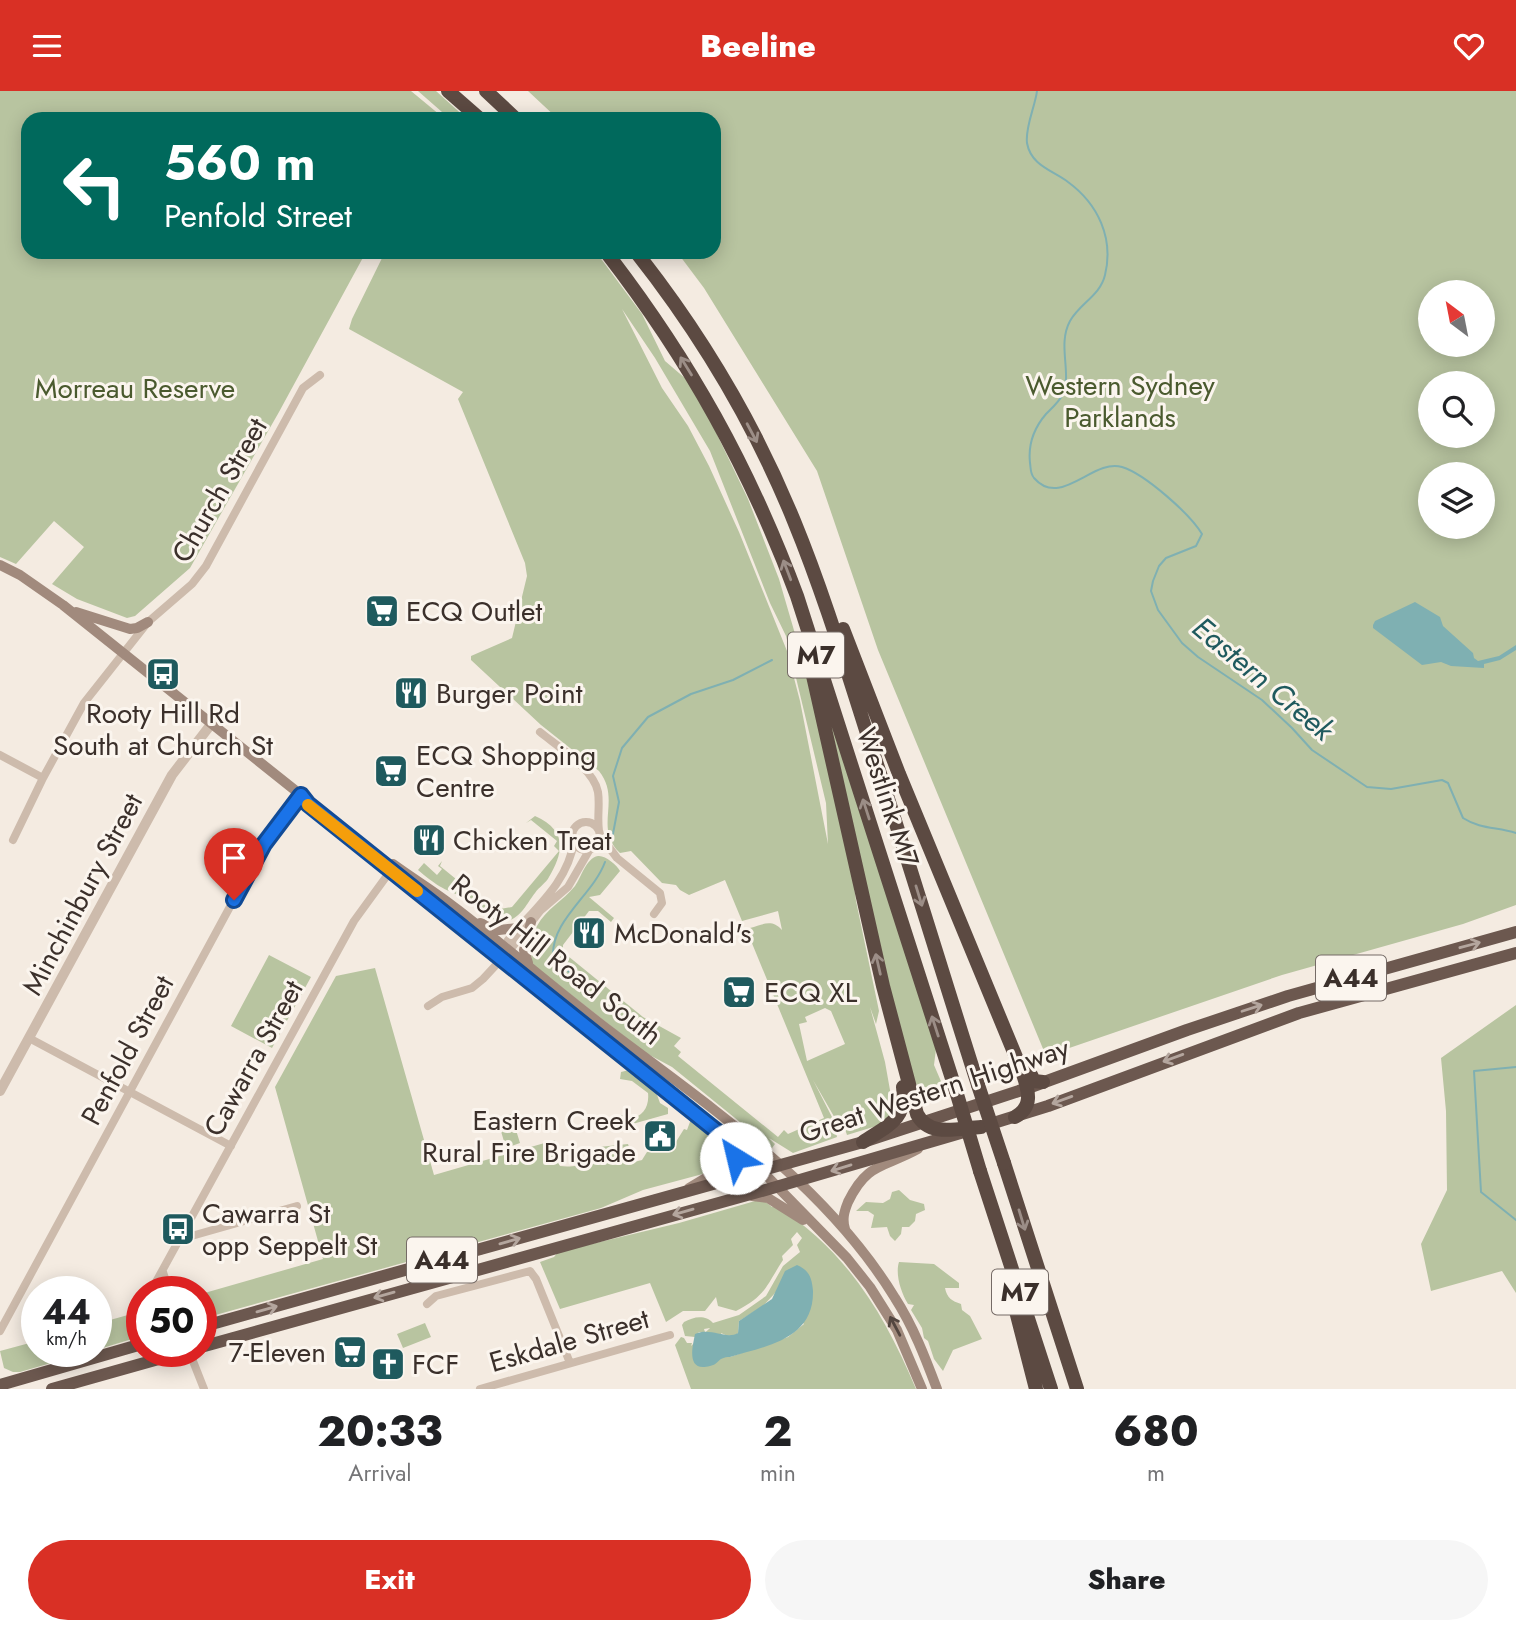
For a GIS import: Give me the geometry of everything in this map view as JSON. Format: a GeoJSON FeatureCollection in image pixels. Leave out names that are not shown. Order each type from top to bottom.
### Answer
{"type":"FeatureCollection","features":[{"type":"Feature","properties":{"kind":"highway"},"geometry":{"type":"LineString","coordinates":[[448,91],[472,112]]}},
{"type":"Feature","properties":{"kind":"highway"},"geometry":{"type":"LineString","coordinates":[[486,91],[508,112]]}},
{"type":"Feature","properties":{"kind":"highway","name":"Westlink M7"},"geometry":{"type":"LineString","coordinates":[[611,259],[661,327],[724,430],[755,493],[797,596],[1051,1389]]}},
{"type":"Feature","properties":{"kind":"highway","name":"Westlink M7"},"geometry":{"type":"LineString","coordinates":[[641,259],[686,319],[725,383],[777,481],[806,552],[836,635],[1077,1389]]}},
{"type":"Feature","properties":{"kind":"highway"},"geometry":{"type":"LineString","coordinates":[[806,552],[826,587],[899,774],[1028,1088],[1027,1106],[1015,1117]]}},
{"type":"Feature","properties":{"kind":"highway","name":"M7"},"geometry":{"type":"LineString","coordinates":[[797,596],[805,643],[899,1052],[917,1114],[923,1123]]}},
{"type":"Feature","properties":{"kind":"highway","name":"Great Western Highway"},"geometry":{"type":"LineString","coordinates":[[217,1323],[863,1142],[1028,1088],[1288,996],[1516,932]]}},
{"type":"Feature","properties":{"kind":"highway","name":"Great Western Highway"},"geometry":{"type":"LineString","coordinates":[[217,1342],[930,1143],[1015,1117],[1299,1013],[1516,953]]}},
{"type":"Feature","properties":{"kind":"highway"},"geometry":{"type":"LineString","coordinates":[[974,955],[1002,1009],[1031,1079],[1043,1082]]}},
{"type":"Feature","properties":{"kind":"highway","name":"M7"},"geometry":{"type":"LineString","coordinates":[[863,1142],[894,1121],[902,1112],[905,1101],[899,1052]]}},
{"type":"Feature","properties":{"kind":"highway"},"geometry":{"type":"LineString","coordinates":[[923,1123],[938,1130],[981,1127]]}},
{"type":"Feature","properties":{"kind":"highway"},"geometry":{"type":"LineString","coordinates":[[989,1195],[986,1205],[1036,1389]]}},
{"type":"Feature","properties":{"kind":"highway"},"geometry":{"type":"LineString","coordinates":[[1052,1316],[1060,1322],[1086,1389]]}},
{"type":"Feature","properties":{"kind":"highway"},"geometry":{"type":"LineString","coordinates":[[1,1382],[126,1348]]}},
{"type":"Feature","properties":{"kind":"highway"},"geometry":{"type":"LineString","coordinates":[[52,1389],[131,1367]]}},
{"type":"Feature","properties":{"kind":"main road","name":"Rooty Hill Road South"},"geometry":{"type":"LineString","coordinates":[[0,565],[41,588],[70,610],[301,795],[310,799],[393,868],[528,965],[664,1070],[780,1165],[866,1256],[895,1298],[918,1340],[937,1389]]}},
{"type":"Feature","properties":{"kind":"main road"},"geometry":{"type":"LineString","coordinates":[[70,610],[130,629],[148,622]]}},
{"type":"Feature","properties":{"kind":"main road","name":"Rooty Hill Road South"},"geometry":{"type":"LineString","coordinates":[[393,868],[471,920],[734,1145],[823,1233]]}},
{"type":"Feature","properties":{"kind":"main road"},"geometry":{"type":"LineString","coordinates":[[471,920],[499,930],[518,928]]}},
{"type":"Feature","properties":{"kind":"main road"},"geometry":{"type":"LineString","coordinates":[[528,965],[524,950],[531,922]]}},
{"type":"Feature","properties":{"kind":"main road"},"geometry":{"type":"LineString","coordinates":[[846,1233],[843,1215],[853,1192],[865,1175],[873,1168],[930,1143]]}},
{"type":"Feature","properties":{"kind":"main road"},"geometry":{"type":"LineString","coordinates":[[683,1192],[709,1176],[731,1167],[736,1158],[734,1145]]}},
{"type":"Feature","properties":{"kind":"main road"},"geometry":{"type":"LineString","coordinates":[[727,1199],[764,1196],[823,1233],[847,1258],[887,1312],[922,1389]]}},
{"type":"Feature","properties":{"kind":"street","name":"Church Street"},"geometry":{"type":"LineString","coordinates":[[13,840],[84,703],[148,622],[192,584],[206,566],[303,389],[320,375]]}},
{"type":"Feature","properties":{"kind":"street","name":"Minchinbury Street"},"geometry":{"type":"LineString","coordinates":[[0,1091],[172,775],[212,723]]}},
{"type":"Feature","properties":{"kind":"street"},"geometry":{"type":"LineString","coordinates":[[428,1006],[442,997],[472,988],[483,979],[544,907],[572,882],[600,833],[597,788],[589,772],[540,732]]}},
{"type":"Feature","properties":{"kind":"street"},"geometry":{"type":"LineString","coordinates":[[0,755],[43,778]]}},
{"type":"Feature","properties":{"kind":"street","name":"Penfold Street"},"geometry":{"type":"LineString","coordinates":[[0,1331],[264,844],[301,795]]}},
{"type":"Feature","properties":{"kind":"street"},"geometry":{"type":"LineString","coordinates":[[505,951],[518,928],[562,878],[571,858],[574,830],[597,810]]}},
{"type":"Feature","properties":{"kind":"street"},"geometry":{"type":"LineString","coordinates":[[584,823],[593,824],[617,857],[660,893],[662,903],[654,914]]}},
{"type":"Feature","properties":{"kind":"street"},"geometry":{"type":"LineString","coordinates":[[574,841],[579,847],[592,848],[617,857]]}},
{"type":"Feature","properties":{"kind":"street","name":"Cawarra Street"},"geometry":{"type":"LineString","coordinates":[[160,1276],[354,921],[393,868]]}},
{"type":"Feature","properties":{"kind":"street"},"geometry":{"type":"LineString","coordinates":[[29,1038],[230,1146]]}},
{"type":"Feature","properties":{"kind":"street"},"geometry":{"type":"LineString","coordinates":[[181,1239],[297,1206]]}},
{"type":"Feature","properties":{"kind":"street"},"geometry":{"type":"LineString","coordinates":[[427,1304],[436,1297],[525,1271],[533,1273],[570,1363]]}},
{"type":"Feature","properties":{"kind":"street"},"geometry":{"type":"LineString","coordinates":[[163,1272],[164,1276]]}},
{"type":"Feature","properties":{"kind":"street","name":"Eskdale Street"},"geometry":{"type":"LineString","coordinates":[[480,1389],[670,1335]]}},
{"type":"Feature","properties":{"kind":"street"},"geometry":{"type":"LineString","coordinates":[[195,1367],[204,1389]]}},
{"type":"Feature","properties":{"kind":"green space","name":"Morreau Reserve"},"geometry":{"type":"Polygon","coordinates":[[[0,91],[411,91],[436,112],[21,112],[21,259],[362,259],[190,568],[135,616],[127,618],[77,599],[52,584],[84,547],[54,521],[16,564],[0,557],[0,91]]]}},
{"type":"Feature","properties":{"kind":"green space"},"geometry":{"type":"Polygon","coordinates":[[[418,91],[436,91],[459,112],[442,112],[418,91]]]}},
{"type":"Feature","properties":{"kind":"green space","name":"Western Sydney Parklands"},"geometry":{"type":"Polygon","coordinates":[[[528,91],[1516,91],[1516,905],[1463,924],[1282,975],[1046,1056],[878,650],[817,471],[704,288],[682,259],[721,259],[721,112],[550,112],[528,91]]]}},
{"type":"Feature","properties":{"kind":"green space"},"geometry":{"type":"Polygon","coordinates":[[[382,259],[601,259],[642,314],[665,361],[686,379],[711,422],[748,499],[779,579],[812,692],[850,857],[856,901],[879,1011],[876,1024],[870,1007],[885,1062],[893,1107],[898,1110],[883,1124],[847,1135],[843,1123],[836,1120],[813,1080],[833,1119],[837,1137],[793,1153],[769,1138],[775,1144],[772,1148],[672,1067],[644,1052],[532,964],[532,940],[541,920],[575,886],[590,860],[598,856],[607,859],[620,871],[600,895],[589,897],[614,918],[611,922],[598,911],[589,911],[563,945],[563,952],[643,1017],[681,1038],[674,1046],[681,1052],[678,1056],[778,1137],[784,1130],[788,1134],[824,1118],[749,936],[750,928],[764,924],[775,924],[782,930],[778,911],[742,921],[725,880],[689,895],[676,885],[662,883],[631,851],[620,853],[609,834],[608,793],[599,771],[541,725],[471,660],[471,656],[512,638],[527,576],[525,563],[458,399],[463,392],[349,329],[382,259]],[[622,309],[662,388],[688,426],[709,466],[787,651],[800,701],[828,844],[826,803],[786,636],[770,603],[710,451],[655,358],[622,309]],[[825,1008],[805,1017],[807,1022],[799,1024],[807,1061],[845,1044],[831,1011],[825,1008]]]}},
{"type":"Feature","properties":{"kind":"green space"},"geometry":{"type":"Polygon","coordinates":[[[833,724],[936,1049],[934,1065],[943,1086],[935,1095],[924,1096],[912,1077],[830,726],[833,724]]]}},
{"type":"Feature","properties":{"kind":"green space"},"geometry":{"type":"Polygon","coordinates":[[[535,816],[553,828],[560,842],[560,850],[548,879],[515,918],[505,921],[493,919],[469,900],[440,886],[418,870],[424,863],[437,875],[442,869],[438,866],[442,861],[440,866],[494,910],[512,907],[559,851],[554,846],[557,841],[531,820],[526,823],[535,816]]]}},
{"type":"Feature","properties":{"kind":"green space"},"geometry":{"type":"Polygon","coordinates":[[[269,955],[311,977],[272,1048],[231,1026],[269,955]]]}},
{"type":"Feature","properties":{"kind":"green space"},"geometry":{"type":"Polygon","coordinates":[[[375,968],[434,1175],[555,1140],[560,1166],[584,1164],[597,1153],[599,1147],[628,1144],[634,1162],[642,1160],[647,1152],[674,1145],[684,1129],[687,1130],[691,1119],[730,1151],[731,1159],[725,1168],[643,1190],[601,1208],[217,1315],[217,1289],[323,1259],[275,1087],[336,976],[375,968]]]}},
{"type":"Feature","properties":{"kind":"green space"},"geometry":{"type":"Polygon","coordinates":[[[1516,1005],[1516,1293],[1502,1271],[1431,1291],[1421,1244],[1447,1190],[1446,1111],[1441,1058],[1516,1005]]]}},
{"type":"Feature","properties":{"kind":"green space"},"geometry":{"type":"Polygon","coordinates":[[[629,1070],[656,1092],[660,1103],[668,1108],[668,1114],[611,1130],[598,1128],[595,1125],[601,1121],[621,1115],[638,1116],[645,1110],[648,1093],[632,1081],[620,1079],[621,1072],[629,1070]]]}},
{"type":"Feature","properties":{"kind":"green space"},"geometry":{"type":"Polygon","coordinates":[[[511,1114],[520,1143],[506,1148],[497,1118],[511,1114]]]}},
{"type":"Feature","properties":{"kind":"green space"},"geometry":{"type":"Polygon","coordinates":[[[899,1190],[910,1200],[924,1204],[925,1210],[916,1214],[915,1221],[909,1227],[902,1227],[901,1234],[895,1241],[887,1227],[871,1228],[874,1215],[868,1211],[856,1211],[866,1202],[883,1203],[890,1199],[892,1192],[899,1190]]]}},
{"type":"Feature","properties":{"kind":"green space"},"geometry":{"type":"Polygon","coordinates":[[[762,1199],[772,1207],[775,1205],[822,1242],[860,1285],[904,1361],[916,1389],[691,1389],[675,1345],[681,1337],[687,1343],[692,1343],[691,1346],[710,1328],[699,1332],[695,1337],[685,1336],[682,1325],[684,1322],[699,1317],[713,1323],[739,1315],[766,1296],[783,1266],[800,1252],[797,1245],[802,1238],[797,1232],[791,1239],[793,1245],[782,1256],[783,1260],[764,1290],[736,1311],[718,1306],[716,1297],[705,1311],[683,1311],[666,1322],[650,1283],[560,1309],[540,1262],[554,1257],[558,1252],[679,1223],[762,1199]],[[776,1292],[763,1306],[739,1321],[738,1333],[734,1336],[721,1333],[730,1357],[788,1337],[804,1324],[776,1292]]]}},
{"type":"Feature","properties":{"kind":"green space"},"geometry":{"type":"Polygon","coordinates":[[[899,1262],[934,1264],[959,1283],[959,1288],[945,1288],[946,1291],[950,1299],[961,1304],[962,1310],[970,1316],[982,1339],[953,1350],[943,1371],[934,1359],[922,1328],[911,1310],[914,1305],[908,1304],[903,1294],[898,1278],[899,1262]]]}},
{"type":"Feature","properties":{"kind":"green space"},"geometry":{"type":"Polygon","coordinates":[[[126,1316],[126,1341],[112,1345],[112,1319],[126,1316]]]}},
{"type":"Feature","properties":{"kind":"green space"},"geometry":{"type":"Polygon","coordinates":[[[425,1323],[431,1337],[403,1348],[397,1334],[425,1323]]]}},
{"type":"Feature","properties":{"kind":"green space"},"geometry":{"type":"Polygon","coordinates":[[[21,1345],[21,1367],[37,1367],[13,1372],[4,1368],[0,1351],[21,1345]]]}},
{"type":"Feature","properties":{"kind":"water"},"geometry":{"type":"Polygon","coordinates":[[[1415,602],[1440,617],[1443,626],[1473,653],[1478,661],[1499,656],[1516,645],[1516,650],[1500,660],[1484,664],[1484,668],[1451,666],[1441,662],[1422,665],[1373,628],[1375,621],[1415,602]]]}},
{"type":"Feature","properties":{"kind":"water"},"geometry":{"type":"Polygon","coordinates":[[[797,1265],[809,1275],[813,1291],[806,1320],[797,1330],[773,1344],[723,1358],[713,1365],[702,1367],[694,1362],[692,1357],[695,1334],[738,1333],[739,1321],[772,1299],[785,1271],[797,1265]]]}},
{"type":"Feature","properties":{"kind":"waterway","name":"Eastern Creek"},"geometry":{"type":"LineString","coordinates":[[1037,91],[1027,130],[1029,151],[1038,163],[1068,182],[1088,201],[1105,235],[1107,261],[1099,289],[1074,315],[1066,330],[1065,386],[1063,394],[1035,431],[1030,450],[1034,478],[1044,486],[1055,488],[1066,486],[1111,466],[1132,471],[1154,486],[1188,516],[1202,534],[1196,546],[1166,558],[1159,566],[1151,591],[1158,610],[1182,643],[1198,657],[1262,700],[1312,750],[1367,787],[1391,789],[1442,780],[1448,783],[1463,818],[1482,826],[1516,833]]}},
{"type":"Feature","properties":{"kind":"waterway"},"geometry":{"type":"LineString","coordinates":[[612,839],[619,802],[613,776],[622,748],[648,717],[691,694],[733,680],[772,660]]}},
{"type":"Feature","properties":{"kind":"waterway"},"geometry":{"type":"LineString","coordinates":[[575,977],[553,957],[554,944],[565,919],[592,886],[605,862]]}},
{"type":"Feature","properties":{"kind":"waterway","name":"Eastern Creek"},"geometry":{"type":"LineString","coordinates":[[1516,1067],[1474,1071],[1481,1192],[1516,1220]]}},
{"type":"Feature","properties":{"kind":"slow traffic"},"geometry":{"type":"LineString","coordinates":[[308,805],[417,891]]}},
{"type":"Feature","properties":{"kind":"place","name":"ECQ Outlet"},"geometry":{"type":"Point","coordinates":[382,611]}},
{"type":"Feature","properties":{"kind":"place","name":"Rooty Hill Rd South at Church St"},"geometry":{"type":"Point","coordinates":[163,674]}},
{"type":"Feature","properties":{"kind":"place","name":"Burger Point"},"geometry":{"type":"Point","coordinates":[411,693]}},
{"type":"Feature","properties":{"kind":"place","name":"ECQ Shopping Centre"},"geometry":{"type":"Point","coordinates":[391,771]}},
{"type":"Feature","properties":{"kind":"place","name":"Chicken Treat"},"geometry":{"type":"Point","coordinates":[429,840]}},
{"type":"Feature","properties":{"kind":"place","name":"McDonald's"},"geometry":{"type":"Point","coordinates":[589,933]}},
{"type":"Feature","properties":{"kind":"place","name":"ECQ XL"},"geometry":{"type":"Point","coordinates":[739,992]}},
{"type":"Feature","properties":{"kind":"place","name":"Eastern Creek Rural Fire Brigade"},"geometry":{"type":"Point","coordinates":[660,1136]}},
{"type":"Feature","properties":{"kind":"place","name":"Cawarra St opp Seppelt St"},"geometry":{"type":"Point","coordinates":[178,1229]}},
{"type":"Feature","properties":{"kind":"place","name":"7-Eleven"},"geometry":{"type":"Point","coordinates":[350,1352]}},
{"type":"Feature","properties":{"kind":"place","name":"FCF"},"geometry":{"type":"Point","coordinates":[388,1364]}},
{"type":"Feature","properties":{"kind":"route"},"geometry":{"type":"LineString","coordinates":[[234,900],[264,844],[301,795],[308,804],[734,1145],[736,1158]]}}]}
